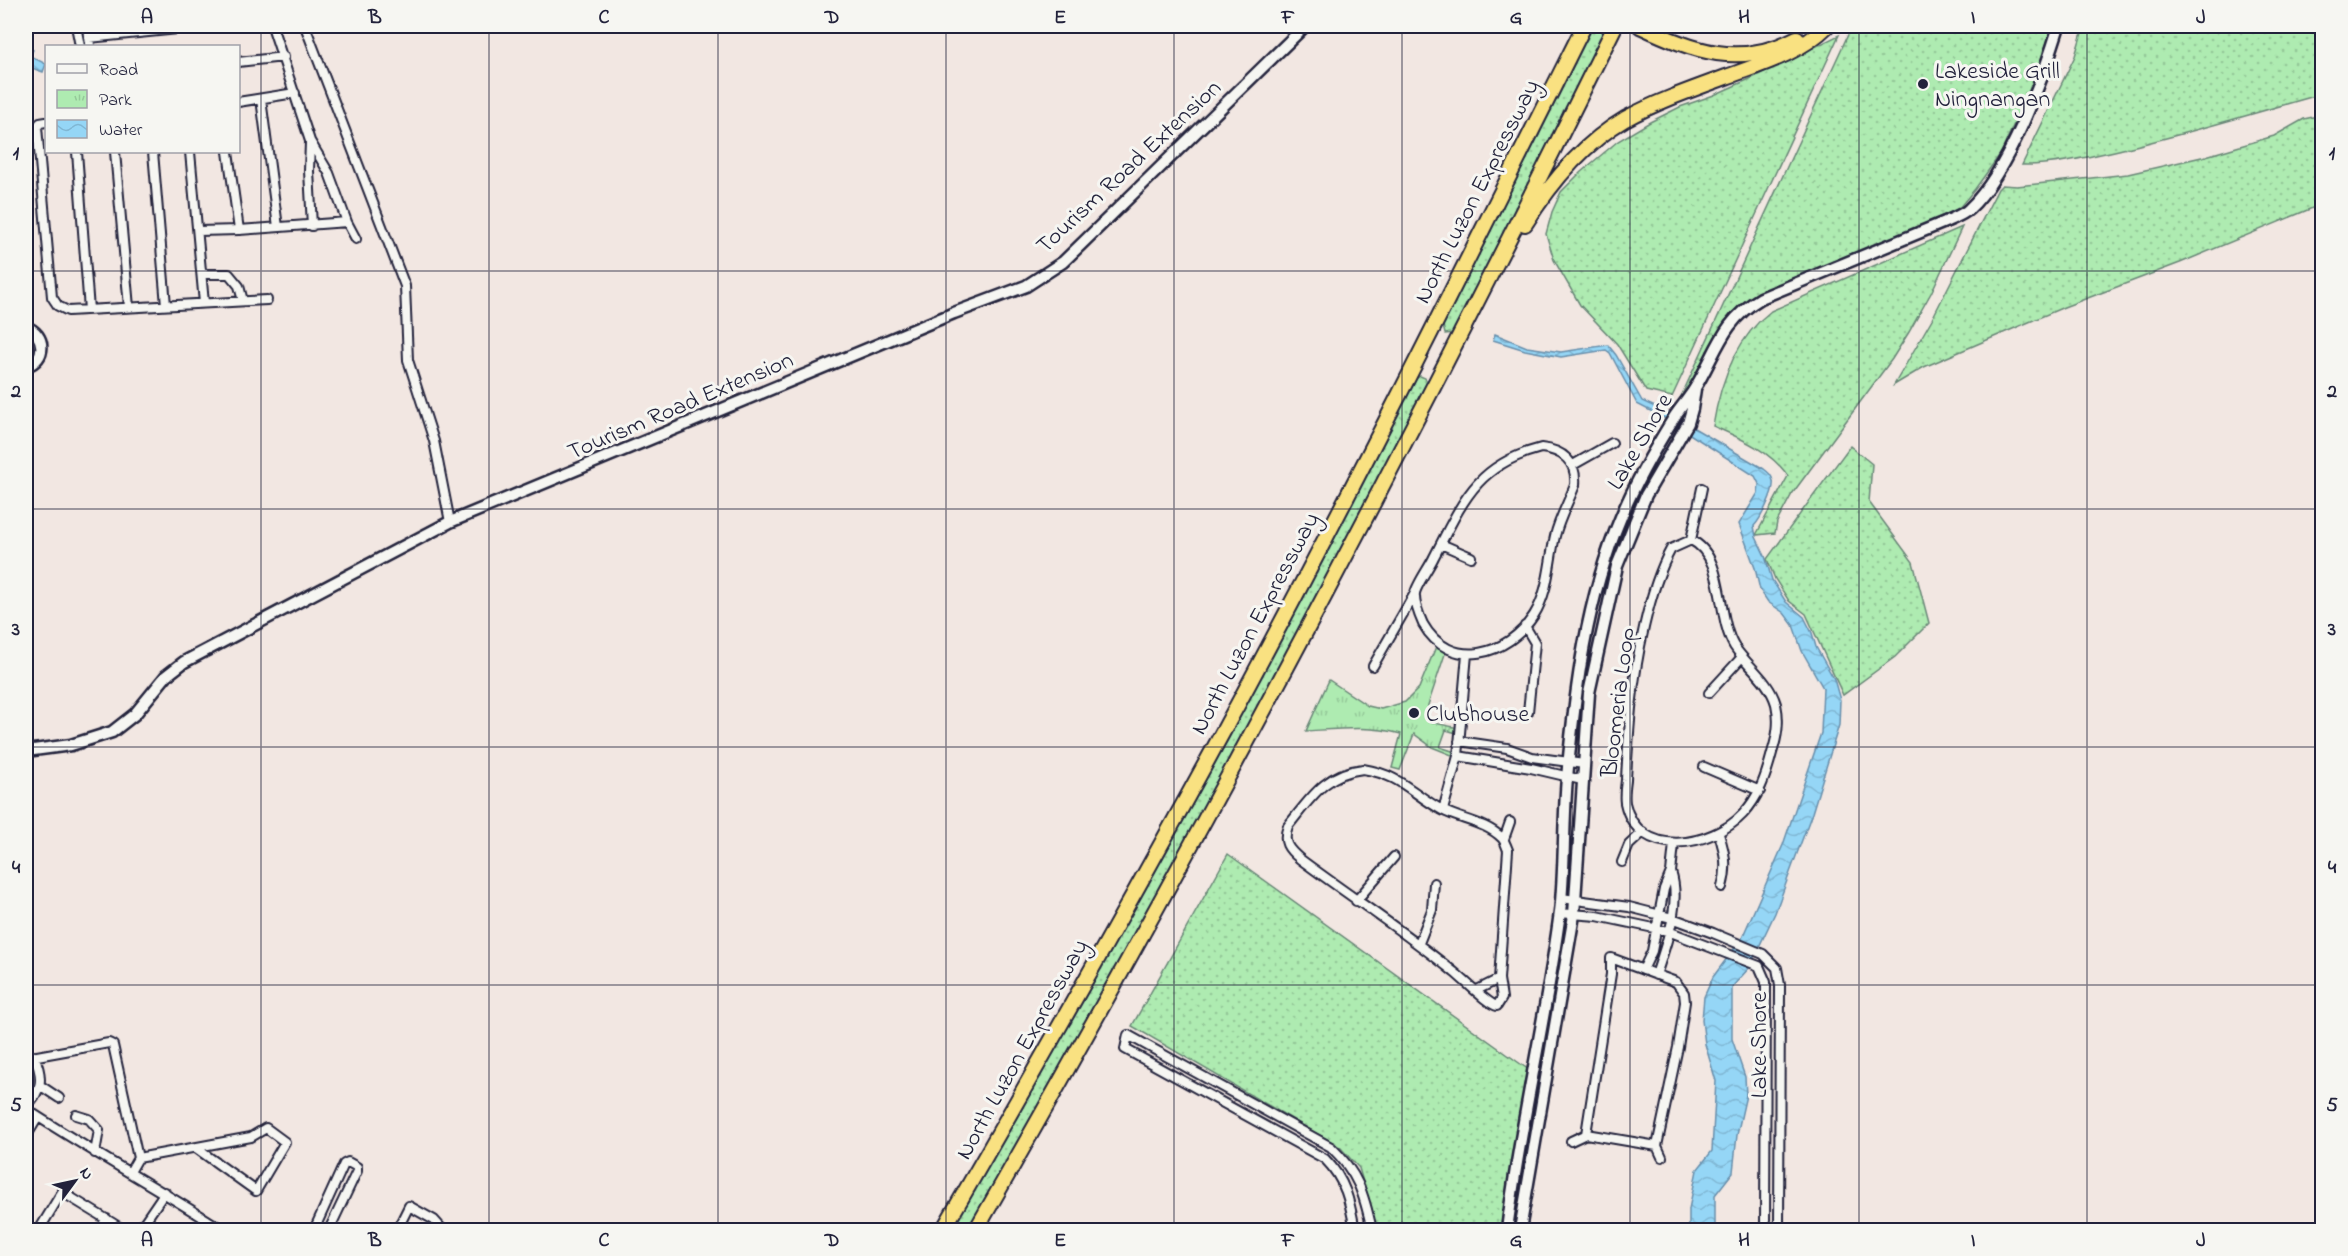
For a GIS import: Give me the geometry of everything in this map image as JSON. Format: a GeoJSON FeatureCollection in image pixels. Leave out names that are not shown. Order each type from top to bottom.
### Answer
{"type":"FeatureCollection","features":[{"type":"Feature","properties":{"kind":"highway","name":"North Luzon Expressway"},"geometry":{"type":"LineString","coordinates":[[943,1230],[1226,726],[1349,490],[1584,26]]}},
{"type":"Feature","properties":{"kind":"highway","name":"North Luzon Expressway"},"geometry":{"type":"LineString","coordinates":[[976,1230],[1252,735],[1495,269],[1615,26]]}},
{"type":"Feature","properties":{"kind":"highway"},"geometry":{"type":"LineString","coordinates":[[1640,26],[1695,49],[1723,54],[1741,54],[1777,47],[1795,40],[1818,26]]}},
{"type":"Feature","properties":{"kind":"highway"},"geometry":{"type":"LineString","coordinates":[[1495,269],[1551,187],[1583,153],[1625,120],[1722,78],[1779,58],[1814,38],[1827,26]]}},
{"type":"Feature","properties":{"kind":"street"},"geometry":{"type":"LineString","coordinates":[[76,26],[80,45]]}},
{"type":"Feature","properties":{"kind":"street"},"geometry":{"type":"LineString","coordinates":[[88,26],[90,42],[208,26]]}},
{"type":"Feature","properties":{"kind":"street"},"geometry":{"type":"LineString","coordinates":[[272,26],[310,141],[329,173],[347,222],[356,239]]}},
{"type":"Feature","properties":{"kind":"street"},"geometry":{"type":"LineString","coordinates":[[305,26],[405,286],[408,360],[434,441],[450,522]]}},
{"type":"Feature","properties":{"kind":"street","name":"Tourism Road Extension"},"geometry":{"type":"LineString","coordinates":[[26,752],[71,745],[112,732],[135,714],[166,676],[184,662],[450,522],[1026,286],[1062,262],[1305,26]]}},
{"type":"Feature","properties":{"kind":"street"},"geometry":{"type":"LineString","coordinates":[[1695,388],[1721,336],[1736,316],[1749,305],[1945,222],[1968,210],[1993,180],[2004,162],[2040,79],[2059,26]]}},
{"type":"Feature","properties":{"kind":"street"},"geometry":{"type":"LineString","coordinates":[[240,62],[284,57]]}},
{"type":"Feature","properties":{"kind":"street"},"geometry":{"type":"LineString","coordinates":[[240,102],[295,93]]}},
{"type":"Feature","properties":{"kind":"street"},"geometry":{"type":"LineString","coordinates":[[261,99],[278,227]]}},
{"type":"Feature","properties":{"kind":"street"},"geometry":{"type":"LineString","coordinates":[[45,122],[40,123],[37,127],[52,297],[58,306],[68,311],[267,300]]}},
{"type":"Feature","properties":{"kind":"street"},"geometry":{"type":"LineString","coordinates":[[310,141],[312,226]]}},
{"type":"Feature","properties":{"kind":"street"},"geometry":{"type":"LineString","coordinates":[[77,153],[88,310]]}},
{"type":"Feature","properties":{"kind":"street"},"geometry":{"type":"LineString","coordinates":[[115,153],[129,307]]}},
{"type":"Feature","properties":{"kind":"street"},"geometry":{"type":"LineString","coordinates":[[153,153],[166,305]]}},
{"type":"Feature","properties":{"kind":"street"},"geometry":{"type":"LineString","coordinates":[[190,153],[204,303]]}},
{"type":"Feature","properties":{"kind":"street"},"geometry":{"type":"LineString","coordinates":[[228,153],[239,230]]}},
{"type":"Feature","properties":{"kind":"street"},"geometry":{"type":"LineString","coordinates":[[198,231],[312,226],[347,222]]}},
{"type":"Feature","properties":{"kind":"street"},"geometry":{"type":"LineString","coordinates":[[202,274],[229,274],[239,286],[243,301]]}},
{"type":"Feature","properties":{"kind":"street"},"geometry":{"type":"LineString","coordinates":[[26,327],[35,331],[42,344],[37,361],[26,366]]}},
{"type":"Feature","properties":{"kind":"street","name":"Lake Shore"},"geometry":{"type":"LineString","coordinates":[[1507,1230],[1514,1174],[1538,1055],[1561,898],[1567,778],[1576,689],[1587,624],[1620,517],[1674,417],[1695,388]]}},
{"type":"Feature","properties":{"kind":"street","name":"Lake Shore"},"geometry":{"type":"LineString","coordinates":[[1520,1230],[1576,900],[1589,693],[1617,566],[1646,495],[1688,423],[1695,388]]}},
{"type":"Feature","properties":{"kind":"street"},"geometry":{"type":"LineString","coordinates":[[1573,465],[1612,443]]}},
{"type":"Feature","properties":{"kind":"street"},"geometry":{"type":"LineString","coordinates":[[1373,666],[1463,502],[1478,483],[1500,463],[1541,448],[1560,452],[1573,465],[1575,485],[1555,534],[1552,559],[1541,600],[1525,626],[1513,637],[1489,651],[1458,653],[1431,637],[1418,614],[1415,593]]}},
{"type":"Feature","properties":{"kind":"street"},"geometry":{"type":"LineString","coordinates":[[1622,862],[1629,845],[1643,832],[1657,840],[1674,844],[1719,834],[1742,816],[1760,790],[1778,730],[1776,703],[1761,676],[1742,657],[1730,638],[1717,581],[1707,554],[1701,544],[1691,540],[1702,488]]}},
{"type":"Feature","properties":{"kind":"street","name":"Bloomeria Loop"},"geometry":{"type":"LineString","coordinates":[[1643,832],[1633,819],[1625,802],[1633,688],[1647,615],[1666,558],[1671,549],[1691,540]]}},
{"type":"Feature","properties":{"kind":"street"},"geometry":{"type":"LineString","coordinates":[[1441,544],[1471,557]]}},
{"type":"Feature","properties":{"kind":"street"},"geometry":{"type":"LineString","coordinates":[[1525,626],[1534,643],[1528,712]]}},
{"type":"Feature","properties":{"kind":"street"},"geometry":{"type":"LineString","coordinates":[[1443,810],[1458,756],[1467,654]]}},
{"type":"Feature","properties":{"kind":"street"},"geometry":{"type":"LineString","coordinates":[[1709,693],[1742,657]]}},
{"type":"Feature","properties":{"kind":"street"},"geometry":{"type":"LineString","coordinates":[[1459,741],[1507,748],[1532,757],[1584,764]]}},
{"type":"Feature","properties":{"kind":"street"},"geometry":{"type":"LineString","coordinates":[[1458,756],[1530,768],[1582,780]]}},
{"type":"Feature","properties":{"kind":"street"},"geometry":{"type":"LineString","coordinates":[[1530,768],[1532,757]]}},
{"type":"Feature","properties":{"kind":"street"},"geometry":{"type":"LineString","coordinates":[[1704,766],[1760,790]]}},
{"type":"Feature","properties":{"kind":"street"},"geometry":{"type":"LineString","coordinates":[[1363,769],[1393,777],[1443,810],[1490,829],[1504,839],[1508,850],[1498,979],[1502,998],[1497,1006],[1490,1003],[1419,943],[1356,901],[1292,852],[1285,843],[1288,826],[1315,793],[1337,775],[1348,771],[1363,769]]}},
{"type":"Feature","properties":{"kind":"street"},"geometry":{"type":"LineString","coordinates":[[1504,839],[1510,822]]}},
{"type":"Feature","properties":{"kind":"street"},"geometry":{"type":"LineString","coordinates":[[1719,834],[1726,865],[1722,887]]}},
{"type":"Feature","properties":{"kind":"street"},"geometry":{"type":"LineString","coordinates":[[1643,970],[1652,951],[1664,889],[1671,872],[1674,844]]}},
{"type":"Feature","properties":{"kind":"street"},"geometry":{"type":"LineString","coordinates":[[1356,901],[1394,857]]}},
{"type":"Feature","properties":{"kind":"street"},"geometry":{"type":"LineString","coordinates":[[1656,975],[1672,918],[1676,892],[1671,872]]}},
{"type":"Feature","properties":{"kind":"street"},"geometry":{"type":"LineString","coordinates":[[1419,943],[1432,910],[1434,883]]}},
{"type":"Feature","properties":{"kind":"street","name":"Lake Shore"},"geometry":{"type":"LineString","coordinates":[[1561,898],[1598,901],[1672,918],[1763,954],[1772,961],[1779,975],[1780,985],[1779,1230]]}},
{"type":"Feature","properties":{"kind":"street","name":"Lake Shore"},"geometry":{"type":"LineString","coordinates":[[1559,913],[1596,916],[1668,931],[1761,969],[1766,982],[1765,1230]]}},
{"type":"Feature","properties":{"kind":"street"},"geometry":{"type":"LineString","coordinates":[[1586,1134],[1611,974],[1611,958],[1676,982],[1684,993],[1685,1002],[1657,1146],[1662,1157]]}},
{"type":"Feature","properties":{"kind":"street"},"geometry":{"type":"LineString","coordinates":[[1761,969],[1772,961]]}},
{"type":"Feature","properties":{"kind":"street"},"geometry":{"type":"LineString","coordinates":[[1477,990],[1498,979]]}},
{"type":"Feature","properties":{"kind":"street"},"geometry":{"type":"LineString","coordinates":[[1355,1230],[1349,1197],[1335,1170],[1325,1159],[1125,1049],[1128,1035],[1331,1147],[1353,1171],[1368,1210],[1372,1230]]}},
{"type":"Feature","properties":{"kind":"street"},"geometry":{"type":"LineString","coordinates":[[26,1058],[109,1043],[113,1045],[138,1158],[130,1172]]}},
{"type":"Feature","properties":{"kind":"street"},"geometry":{"type":"LineString","coordinates":[[34,1056],[40,1070],[41,1086],[34,1099],[26,1107],[95,1153],[165,1192],[223,1230]]}},
{"type":"Feature","properties":{"kind":"street"},"geometry":{"type":"LineString","coordinates":[[41,1086],[59,1098]]}},
{"type":"Feature","properties":{"kind":"street"},"geometry":{"type":"LineString","coordinates":[[76,1114],[89,1119],[99,1130],[95,1153]]}},
{"type":"Feature","properties":{"kind":"street"},"geometry":{"type":"LineString","coordinates":[[26,1137],[38,1117]]}},
{"type":"Feature","properties":{"kind":"street"},"geometry":{"type":"LineString","coordinates":[[138,1158],[251,1137],[266,1128],[285,1142],[256,1191],[196,1148]]}},
{"type":"Feature","properties":{"kind":"street"},"geometry":{"type":"LineString","coordinates":[[1571,1141],[1586,1134],[1657,1146]]}},
{"type":"Feature","properties":{"kind":"street"},"geometry":{"type":"LineString","coordinates":[[1325,1159],[1331,1147]]}},
{"type":"Feature","properties":{"kind":"street"},"geometry":{"type":"LineString","coordinates":[[314,1230],[344,1164],[348,1162],[357,1167],[357,1171],[329,1230]]}},
{"type":"Feature","properties":{"kind":"street"},"geometry":{"type":"LineString","coordinates":[[39,1230],[62,1192],[124,1230]]}},
{"type":"Feature","properties":{"kind":"street"},"geometry":{"type":"LineString","coordinates":[[139,1230],[165,1192]]}},
{"type":"Feature","properties":{"kind":"street"},"geometry":{"type":"LineString","coordinates":[[397,1230],[409,1206],[434,1220],[443,1230]]}},
{"type":"Feature","properties":{"kind":"street"},"geometry":{"type":"LineString","coordinates":[[99,1230],[107,1219]]}},
{"type":"Feature","properties":{"kind":"green space"},"geometry":{"type":"Polygon","coordinates":[[[1590,26],[1610,26],[1455,333],[1445,334],[1442,322],[1590,26]]]}},
{"type":"Feature","properties":{"kind":"green space"},"geometry":{"type":"Polygon","coordinates":[[[1852,26],[2053,26],[2030,88],[2001,153],[1959,208],[1885,243],[1824,266],[1768,291],[1745,305],[1687,403],[1679,401],[1852,26]]]}},
{"type":"Feature","properties":{"kind":"green space"},"geometry":{"type":"Polygon","coordinates":[[[2084,26],[2322,26],[2322,94],[2127,148],[2061,162],[2022,165],[2075,56],[2084,26]]]}},
{"type":"Feature","properties":{"kind":"green space"},"geometry":{"type":"Polygon","coordinates":[[[1839,35],[1672,397],[1646,391],[1617,344],[1580,305],[1554,260],[1546,234],[1561,192],[1618,141],[1650,122],[1680,107],[1754,77],[1839,35]]]}},
{"type":"Feature","properties":{"kind":"green space"},"geometry":{"type":"Polygon","coordinates":[[[2322,115],[2322,204],[2180,263],[2064,307],[1924,367],[1894,385],[1932,319],[2002,185],[2017,186],[2128,174],[2206,156],[2274,136],[2304,119],[2322,115]]]}},
{"type":"Feature","properties":{"kind":"green space"},"geometry":{"type":"Polygon","coordinates":[[[1962,227],[1931,293],[1892,359],[1792,494],[1777,522],[1775,533],[1756,535],[1788,476],[1764,452],[1713,426],[1725,378],[1748,334],[1771,311],[1962,227]]]}},
{"type":"Feature","properties":{"kind":"green space"},"geometry":{"type":"Polygon","coordinates":[[[1420,376],[1428,383],[1427,390],[1168,877],[969,1230],[948,1230],[1415,379],[1420,376]]]}},
{"type":"Feature","properties":{"kind":"green space"},"geometry":{"type":"Polygon","coordinates":[[[1850,446],[1872,464],[1869,502],[1913,562],[1929,623],[1895,657],[1843,695],[1806,614],[1789,601],[1775,579],[1767,559],[1850,446]]]}},
{"type":"Feature","properties":{"kind":"green space"},"geometry":{"type":"Polygon","coordinates":[[[1437,644],[1447,648],[1428,705],[1429,722],[1464,729],[1464,737],[1459,737],[1460,734],[1446,730],[1440,747],[1455,752],[1459,758],[1432,747],[1414,734],[1400,770],[1392,768],[1401,734],[1366,729],[1306,731],[1329,680],[1368,706],[1381,709],[1405,702],[1419,688],[1437,644]]]}},
{"type":"Feature","properties":{"kind":"green space"},"geometry":{"type":"Polygon","coordinates":[[[1228,854],[1529,1070],[1500,1230],[1377,1230],[1359,1168],[1340,1147],[1132,1026],[1228,854]]]}},
{"type":"Feature","properties":{"kind":"water"},"geometry":{"type":"Polygon","coordinates":[[[26,47],[33,50],[30,56],[45,64],[43,72],[26,66],[26,47]]]}},
{"type":"Feature","properties":{"kind":"water"},"geometry":{"type":"Polygon","coordinates":[[[1495,334],[1527,347],[1561,352],[1608,345],[1642,401],[1670,414],[1770,474],[1773,481],[1772,491],[1764,511],[1754,526],[1756,537],[1765,556],[1772,580],[1786,602],[1804,617],[1816,647],[1834,679],[1840,700],[1839,725],[1812,813],[1775,913],[1749,968],[1732,987],[1732,1039],[1745,1077],[1746,1095],[1737,1135],[1733,1172],[1715,1195],[1715,1230],[1689,1230],[1689,1209],[1697,1170],[1712,1151],[1716,1081],[1705,1044],[1702,1020],[1704,997],[1713,977],[1742,938],[1783,845],[1821,733],[1823,688],[1802,651],[1793,625],[1784,613],[1768,602],[1760,590],[1755,568],[1739,524],[1758,493],[1759,484],[1755,476],[1668,420],[1637,404],[1610,353],[1606,350],[1561,357],[1525,350],[1493,340],[1495,334]]]}},
{"type":"Feature","properties":{"kind":"place","name":"Lakeside Grill Ningnangan"},"geometry":{"type":"Point","coordinates":[1923,84]}},
{"type":"Feature","properties":{"kind":"place","name":"Clubhouse"},"geometry":{"type":"Point","coordinates":[1414,713]}}]}
